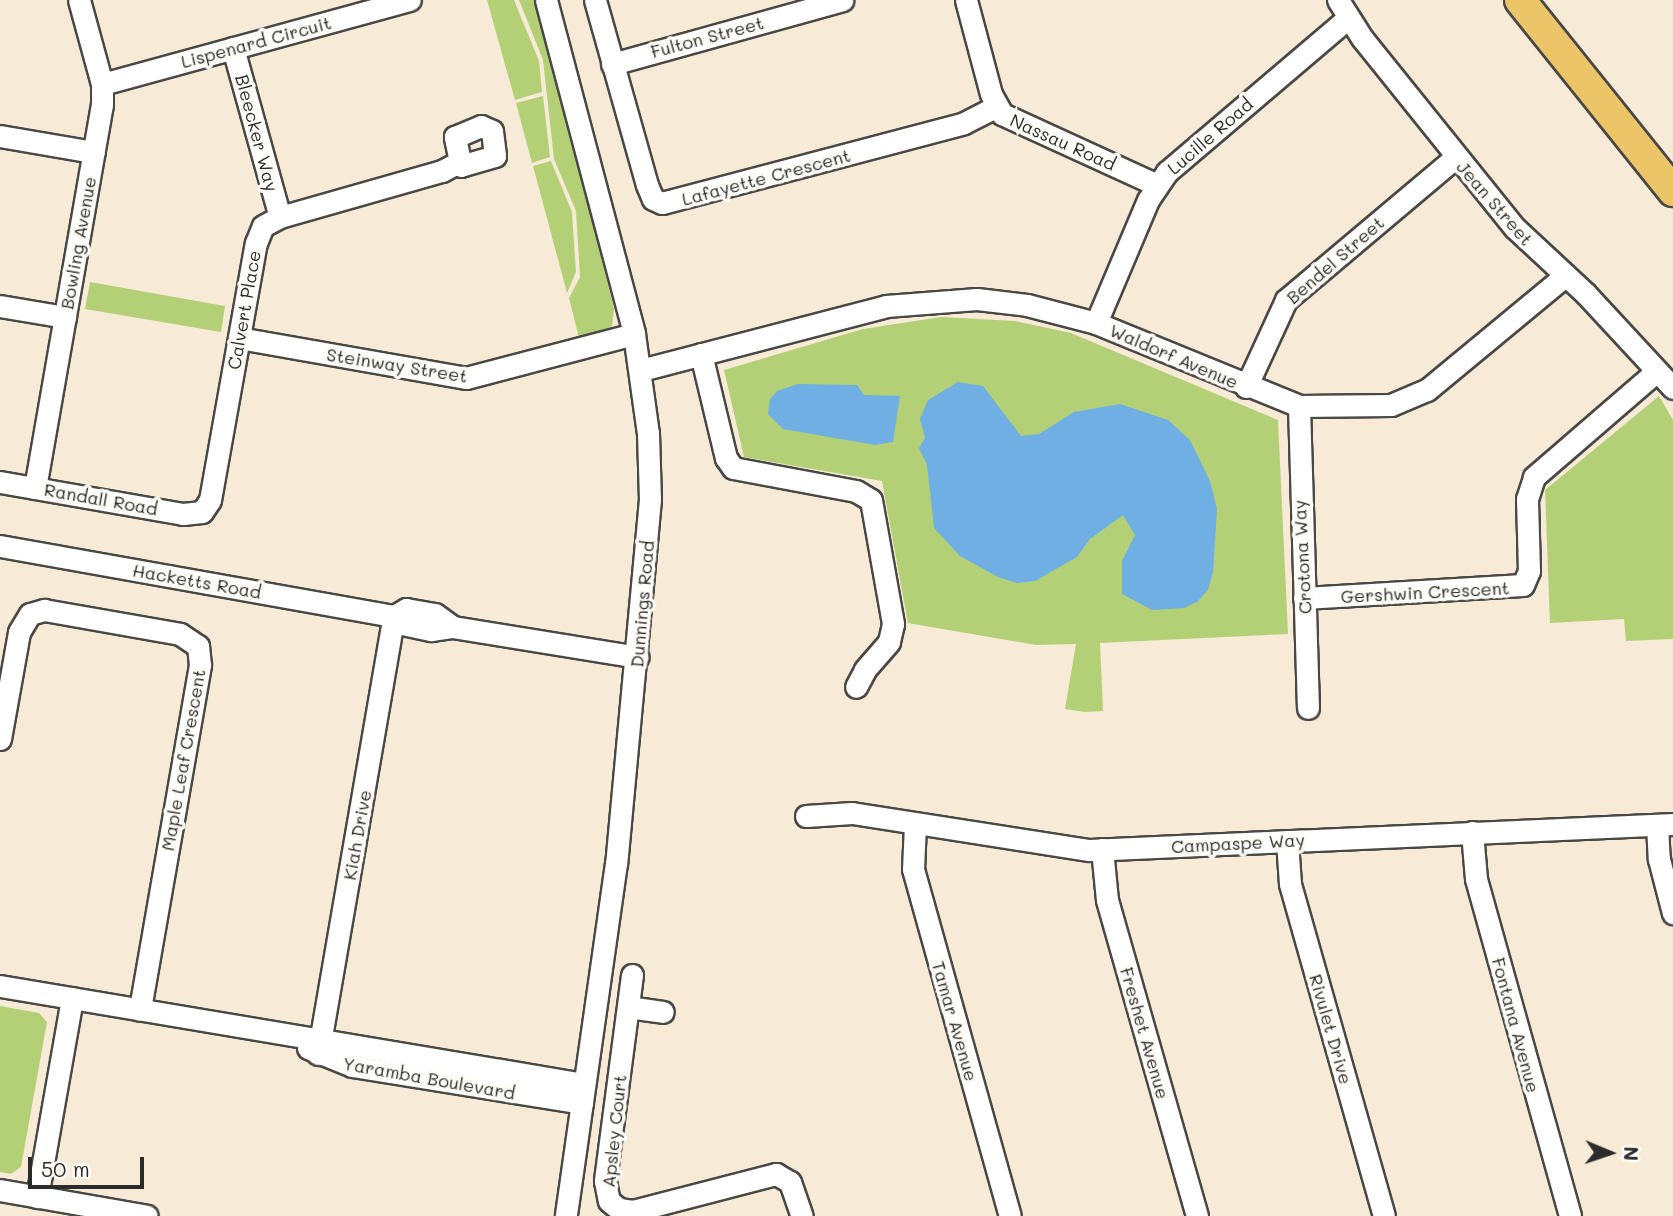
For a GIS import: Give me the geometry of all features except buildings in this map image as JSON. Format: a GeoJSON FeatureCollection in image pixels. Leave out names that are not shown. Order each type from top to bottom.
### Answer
{"type":"FeatureCollection","features":[{"type":"Feature","properties":{"kind":"highway"},"geometry":{"type":"LineString","coordinates":[[1520,0],[1673,191]]}},
{"type":"Feature","properties":{"kind":"street","name":"Bowling Avenue"},"geometry":{"type":"LineString","coordinates":[[35,488],[94,152],[102,84],[79,0]]}},
{"type":"Feature","properties":{"kind":"street","name":"Lispenard Circuit"},"geometry":{"type":"LineString","coordinates":[[102,84],[410,0]]}},
{"type":"Feature","properties":{"kind":"street","name":"Dunnings Road"},"geometry":{"type":"LineString","coordinates":[[546,0],[634,334],[642,376],[650,499],[638,657],[616,863],[566,1216]]}},
{"type":"Feature","properties":{"kind":"street","name":"Lafayette Crescent"},"geometry":{"type":"LineString","coordinates":[[595,0],[647,186],[653,199],[662,203],[964,123],[996,107]]}},
{"type":"Feature","properties":{"kind":"street","name":"Fulton Street"},"geometry":{"type":"LineString","coordinates":[[612,64],[842,0]]}},
{"type":"Feature","properties":{"kind":"street","name":"Nassau Road"},"geometry":{"type":"LineString","coordinates":[[967,0],[996,107],[1021,127],[1157,185]]}},
{"type":"Feature","properties":{"kind":"street","name":"Jean Street"},"geometry":{"type":"LineString","coordinates":[[1343,9],[1456,157],[1515,228],[1673,387]]}},
{"type":"Feature","properties":{"kind":"street","name":"Lucille Road"},"geometry":{"type":"LineString","coordinates":[[1096,323],[1157,185],[1189,151],[1343,9]]}},
{"type":"Feature","properties":{"kind":"street","name":"Bleecker Way"},"geometry":{"type":"LineString","coordinates":[[233,48],[280,217]]}},
{"type":"Feature","properties":{"kind":"street"},"geometry":{"type":"LineString","coordinates":[[0,135],[94,152]]}},
{"type":"Feature","properties":{"kind":"street","name":"Bendel Street"},"geometry":{"type":"LineString","coordinates":[[1246,387],[1286,300],[1456,157]]}},
{"type":"Feature","properties":{"kind":"street"},"geometry":{"type":"LineString","coordinates":[[280,217],[442,172],[457,163]]}},
{"type":"Feature","properties":{"kind":"street","name":"Calvert Place"},"geometry":{"type":"LineString","coordinates":[[202,512],[212,490],[258,235],[280,217]]}},
{"type":"Feature","properties":{"kind":"street","name":"Waldorf Avenue"},"geometry":{"type":"LineString","coordinates":[[642,376],[863,311],[926,300],[1006,302],[1096,323],[1246,387],[1299,406],[1391,405],[1410,400],[1565,276]]}},
{"type":"Feature","properties":{"kind":"street"},"geometry":{"type":"LineString","coordinates":[[0,306],[65,317]]}},
{"type":"Feature","properties":{"kind":"street","name":"Steinway Street"},"geometry":{"type":"LineString","coordinates":[[239,338],[466,378],[634,334]]}},
{"type":"Feature","properties":{"kind":"street"},"geometry":{"type":"LineString","coordinates":[[703,359],[726,458],[733,468],[856,491],[871,500],[893,624],[889,642],[865,670],[856,687]]}},
{"type":"Feature","properties":{"kind":"street","name":"Gershwin Crescent"},"geometry":{"type":"LineString","coordinates":[[1304,598],[1523,585],[1530,571],[1527,499],[1534,477],[1657,371]]}},
{"type":"Feature","properties":{"kind":"street","name":"Crotona Way"},"geometry":{"type":"LineString","coordinates":[[1299,406],[1308,709]]}},
{"type":"Feature","properties":{"kind":"street","name":"Randall Road"},"geometry":{"type":"LineString","coordinates":[[0,482],[191,514],[202,512]]}},
{"type":"Feature","properties":{"kind":"street","name":"Hacketts Road"},"geometry":{"type":"LineString","coordinates":[[0,546],[394,616],[407,609],[435,614],[453,627],[638,657]]}},
{"type":"Feature","properties":{"kind":"street","name":"Maple Leaf Crescent"},"geometry":{"type":"LineString","coordinates":[[0,739],[19,632],[30,614],[44,610],[180,634],[198,646],[200,665],[140,1010]]}},
{"type":"Feature","properties":{"kind":"street","name":"Kiah Drive"},"geometry":{"type":"LineString","coordinates":[[320,1046],[394,616]]}},
{"type":"Feature","properties":{"kind":"street","name":"Campaspe Way"},"geometry":{"type":"LineString","coordinates":[[806,816],[852,813],[1064,849],[1665,825]]}},
{"type":"Feature","properties":{"kind":"street","name":"Tamar Avenue"},"geometry":{"type":"LineString","coordinates":[[915,824],[913,869],[1010,1216]]}},
{"type":"Feature","properties":{"kind":"street"},"geometry":{"type":"LineString","coordinates":[[1665,825],[1659,859],[1673,913]]}},
{"type":"Feature","properties":{"kind":"street","name":"Fontana Avenue"},"geometry":{"type":"LineString","coordinates":[[1472,832],[1476,879],[1570,1216]]}},
{"type":"Feature","properties":{"kind":"street","name":"Rivulet Drive"},"geometry":{"type":"LineString","coordinates":[[1287,841],[1290,884],[1384,1216]]}},
{"type":"Feature","properties":{"kind":"street","name":"Freshet Avenue"},"geometry":{"type":"LineString","coordinates":[[1102,849],[1107,900],[1197,1216]]}},
{"type":"Feature","properties":{"kind":"street","name":"Apsley Court"},"geometry":{"type":"LineString","coordinates":[[632,975],[605,1181],[612,1211],[638,1210],[756,1177],[781,1175],[790,1182],[802,1216]]}},
{"type":"Feature","properties":{"kind":"street","name":"Yaramba Boulevard"},"geometry":{"type":"LineString","coordinates":[[0,986],[281,1034],[320,1046],[583,1094]]}},
{"type":"Feature","properties":{"kind":"street"},"geometry":{"type":"LineString","coordinates":[[37,1197],[72,998]]}},
{"type":"Feature","properties":{"kind":"street"},"geometry":{"type":"LineString","coordinates":[[628,1007],[663,1012]]}},
{"type":"Feature","properties":{"kind":"street"},"geometry":{"type":"LineString","coordinates":[[0,1190],[147,1216]]}},
{"type":"Feature","properties":{"kind":"green space"},"geometry":{"type":"Polygon","coordinates":[[[487,0],[514,0],[539,61],[542,92],[515,100],[487,0]]]}},
{"type":"Feature","properties":{"kind":"green space"},"geometry":{"type":"Polygon","coordinates":[[[519,0],[537,0],[614,309],[612,326],[606,332],[579,338],[569,298],[580,277],[576,211],[554,159],[543,60],[519,0]]]}},
{"type":"Feature","properties":{"kind":"green space"},"geometry":{"type":"Polygon","coordinates":[[[543,96],[550,157],[532,163],[516,103],[543,96]]]}},
{"type":"Feature","properties":{"kind":"green space"},"geometry":{"type":"Polygon","coordinates":[[[551,161],[572,212],[576,272],[567,293],[533,166],[551,161]]]}},
{"type":"Feature","properties":{"kind":"green space"},"geometry":{"type":"Polygon","coordinates":[[[90,282],[225,306],[221,332],[85,309],[90,282]]]}},
{"type":"Feature","properties":{"kind":"green space"},"geometry":{"type":"Polygon","coordinates":[[[941,317],[1015,321],[1071,333],[1278,420],[1288,634],[1100,643],[1103,711],[1085,712],[1065,709],[1076,644],[1036,645],[908,623],[882,481],[744,457],[724,370],[863,329],[941,317]]]}},
{"type":"Feature","properties":{"kind":"green space"},"geometry":{"type":"Polygon","coordinates":[[[1659,396],[1673,420],[1673,639],[1626,641],[1624,619],[1550,623],[1545,490],[1659,396]]]}},
{"type":"Feature","properties":{"kind":"green space"},"geometry":{"type":"Polygon","coordinates":[[[0,1006],[39,1013],[47,1022],[21,1167],[11,1174],[0,1172],[0,1006]]]}},
{"type":"Feature","properties":{"kind":"water"},"geometry":{"type":"Polygon","coordinates":[[[958,382],[983,386],[1021,436],[1039,434],[1074,412],[1120,404],[1168,420],[1190,440],[1210,481],[1217,509],[1213,572],[1208,590],[1197,602],[1184,608],[1152,610],[1122,594],[1122,561],[1135,535],[1123,515],[1090,539],[1077,557],[1035,581],[1017,583],[998,577],[960,556],[934,528],[927,465],[919,448],[925,438],[920,419],[928,400],[958,382]]]}},
{"type":"Feature","properties":{"kind":"water"},"geometry":{"type":"Polygon","coordinates":[[[798,384],[857,385],[864,395],[900,396],[893,442],[875,445],[783,429],[768,414],[770,399],[777,391],[798,384]]]}}]}
